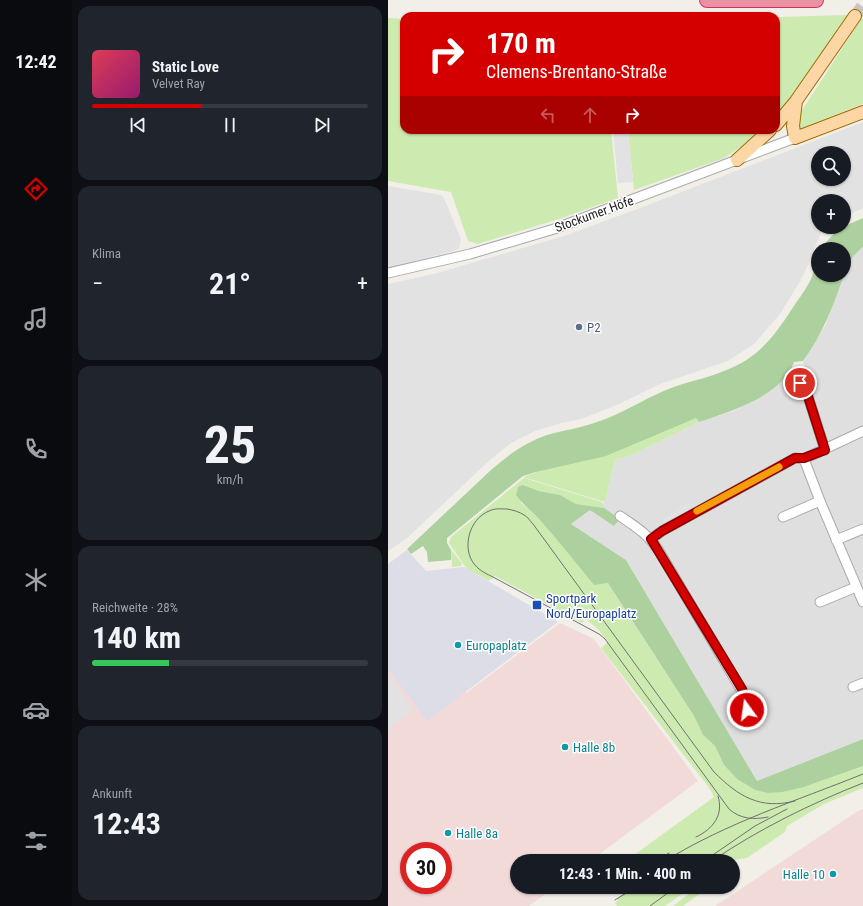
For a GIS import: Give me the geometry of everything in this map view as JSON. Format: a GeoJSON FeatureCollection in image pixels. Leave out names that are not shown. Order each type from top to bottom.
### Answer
{"type":"FeatureCollection","features":[{"type":"Feature","properties":{"kind":"highway"},"geometry":{"type":"LineString","coordinates":[[707,0],[816,0]]}},
{"type":"Feature","properties":{"kind":"main road"},"geometry":{"type":"LineString","coordinates":[[780,120],[796,101],[855,16]]}},
{"type":"Feature","properties":{"kind":"main road"},"geometry":{"type":"LineString","coordinates":[[796,101],[793,126],[795,138],[863,112]]}},
{"type":"Feature","properties":{"kind":"main road"},"geometry":{"type":"LineString","coordinates":[[737,160],[766,134]]}},
{"type":"Feature","properties":{"kind":"street","name":"Stockumer Höfe"},"geometry":{"type":"LineString","coordinates":[[388,273],[470,254],[554,229],[795,138]]}},
{"type":"Feature","properties":{"kind":"street"},"geometry":{"type":"LineString","coordinates":[[800,383],[805,387],[825,450]]}},
{"type":"Feature","properties":{"kind":"street"},"geometry":{"type":"LineString","coordinates":[[651,539],[753,475],[795,458],[804,458],[825,450],[863,431]]}},
{"type":"Feature","properties":{"kind":"street"},"geometry":{"type":"LineString","coordinates":[[804,458],[820,501],[863,602]]}},
{"type":"Feature","properties":{"kind":"street"},"geometry":{"type":"LineString","coordinates":[[783,517],[820,501]]}},
{"type":"Feature","properties":{"kind":"street"},"geometry":{"type":"LineString","coordinates":[[620,516],[651,539],[746,698],[748,704],[747,710],[741,714]]}},
{"type":"Feature","properties":{"kind":"street"},"geometry":{"type":"LineString","coordinates":[[836,540],[863,529]]}},
{"type":"Feature","properties":{"kind":"street"},"geometry":{"type":"LineString","coordinates":[[820,602],[856,587]]}},
{"type":"Feature","properties":{"kind":"street"},"geometry":{"type":"LineString","coordinates":[[853,687],[863,683]]}},
{"type":"Feature","properties":{"kind":"shaded area","name":"P2"},"geometry":{"type":"Polygon","coordinates":[[[863,122],[863,208],[851,214],[851,194],[811,194],[811,234],[820,234],[817,242],[811,242],[811,257],[799,283],[780,314],[754,344],[728,361],[660,384],[617,405],[581,419],[535,431],[511,443],[491,459],[406,539],[388,551],[388,284],[434,274],[564,236],[863,122]]]}},
{"type":"Feature","properties":{"kind":"shaded area"},"geometry":{"type":"Polygon","coordinates":[[[613,134],[628,134],[633,182],[618,183],[613,134]]]}},
{"type":"Feature","properties":{"kind":"shaded area"},"geometry":{"type":"Polygon","coordinates":[[[388,186],[441,195],[444,198],[461,239],[459,248],[454,251],[388,267],[388,186]]]}},
{"type":"Feature","properties":{"kind":"shaded area"},"geometry":{"type":"Polygon","coordinates":[[[863,247],[863,739],[757,781],[626,560],[571,524],[590,510],[605,502],[615,460],[630,456],[699,422],[734,411],[765,394],[786,377],[806,370],[803,361],[825,326],[841,282],[851,282],[851,259],[854,254],[863,247]]]}},
{"type":"Feature","properties":{"kind":"shaded area"},"geometry":{"type":"Polygon","coordinates":[[[687,504],[690,509],[665,524],[662,519],[687,504]]]}},
{"type":"Feature","properties":{"kind":"shaded area","name":"Europaplatz"},"geometry":{"type":"Polygon","coordinates":[[[407,550],[426,571],[464,567],[558,622],[427,721],[388,669],[388,564],[407,550]]]}},
{"type":"Feature","properties":{"kind":"shaded area"},"geometry":{"type":"Polygon","coordinates":[[[560,623],[594,639],[698,781],[599,854],[510,854],[510,894],[545,894],[529,906],[388,906],[388,669],[457,682],[466,693],[560,623]]]}},
{"type":"Feature","properties":{"kind":"shaded area"},"geometry":{"type":"Polygon","coordinates":[[[388,674],[412,709],[411,712],[388,729],[388,674]]]}},
{"type":"Feature","properties":{"kind":"shaded area"},"geometry":{"type":"Polygon","coordinates":[[[863,809],[863,906],[715,906],[733,894],[740,894],[740,889],[863,809]]]}},
{"type":"Feature","properties":{"kind":"green space"},"geometry":{"type":"Polygon","coordinates":[[[848,15],[780,114],[780,17],[848,15]]]}},
{"type":"Feature","properties":{"kind":"green space"},"geometry":{"type":"Polygon","coordinates":[[[863,16],[863,104],[799,129],[801,112],[863,16]]]}},
{"type":"Feature","properties":{"kind":"green space"},"geometry":{"type":"Polygon","coordinates":[[[388,18],[400,19],[400,134],[611,134],[618,198],[559,219],[478,244],[468,241],[451,192],[388,181],[388,18]]]}},
{"type":"Feature","properties":{"kind":"green space"},"geometry":{"type":"Polygon","coordinates":[[[628,134],[760,134],[724,158],[634,190],[628,134]]]}},
{"type":"Feature","properties":{"kind":"green space"},"geometry":{"type":"Polygon","coordinates":[[[863,218],[863,247],[851,259],[851,242],[827,242],[834,234],[851,234],[851,223],[863,218]]]}},
{"type":"Feature","properties":{"kind":"green space"},"geometry":{"type":"Polygon","coordinates":[[[811,278],[811,282],[842,282],[827,320],[810,351],[803,361],[794,362],[786,376],[767,393],[756,400],[722,415],[699,422],[696,418],[606,456],[523,476],[447,538],[447,543],[451,550],[451,560],[428,562],[427,552],[423,546],[411,554],[407,549],[491,470],[525,445],[547,435],[585,426],[606,419],[666,390],[717,374],[746,360],[764,346],[771,338],[811,278]]]}},
{"type":"Feature","properties":{"kind":"green space"},"geometry":{"type":"Polygon","coordinates":[[[696,418],[699,422],[630,456],[615,460],[605,502],[523,477],[696,418]]]}},
{"type":"Feature","properties":{"kind":"green space"},"geometry":{"type":"Polygon","coordinates":[[[524,478],[602,502],[604,508],[576,504],[560,495],[539,491],[523,485],[521,503],[608,583],[694,716],[703,735],[715,746],[724,765],[737,779],[755,790],[804,787],[863,766],[863,788],[824,804],[787,826],[785,832],[747,858],[740,859],[740,854],[635,854],[714,797],[710,789],[601,648],[608,642],[598,629],[585,619],[582,623],[495,576],[489,581],[467,569],[449,543],[451,537],[524,478]]]}},
{"type":"Feature","properties":{"kind":"green space"},"geometry":{"type":"Polygon","coordinates":[[[523,485],[539,491],[560,495],[576,504],[604,508],[617,517],[618,521],[614,526],[590,510],[571,524],[626,560],[757,781],[863,739],[863,766],[804,787],[782,792],[768,793],[755,790],[737,779],[724,765],[715,746],[703,735],[694,716],[608,583],[594,585],[561,544],[516,495],[518,487],[523,485]]]}},
{"type":"Feature","properties":{"kind":"green space"},"geometry":{"type":"Polygon","coordinates":[[[451,550],[462,563],[461,566],[452,567],[451,550]]]}},
{"type":"Feature","properties":{"kind":"green space"},"geometry":{"type":"Polygon","coordinates":[[[622,894],[682,894],[665,906],[617,906],[615,903],[618,900],[617,898],[622,894]]]}},
{"type":"Feature","properties":{"kind":"green space"},"geometry":{"type":"Polygon","coordinates":[[[689,894],[699,894],[683,906],[673,906],[689,894]]]}},
{"type":"Feature","properties":{"kind":"tunnel"},"geometry":{"type":"LineString","coordinates":[[855,16],[863,5]]}},
{"type":"Feature","properties":{"kind":"tram line"},"geometry":{"type":"LineString","coordinates":[[768,817],[742,817],[729,809],[605,639],[599,634],[481,571],[475,565],[468,551],[469,535],[472,527],[482,515],[494,509],[507,509],[518,512],[528,518],[714,772],[723,781],[741,794],[760,802],[771,804],[795,801]]}},
{"type":"Feature","properties":{"kind":"tram line"},"geometry":{"type":"LineString","coordinates":[[676,854],[712,835],[737,824],[863,774]]}},
{"type":"Feature","properties":{"kind":"tram line"},"geometry":{"type":"LineString","coordinates":[[723,854],[785,818],[824,799],[863,783]]}},
{"type":"Feature","properties":{"kind":"tram line"},"geometry":{"type":"LineString","coordinates":[[696,837],[702,834],[716,821],[719,809],[718,796]]}},
{"type":"Feature","properties":{"kind":"tram line"},"geometry":{"type":"LineString","coordinates":[[714,854],[755,826],[787,809]]}},
{"type":"Feature","properties":{"kind":"tram line"},"geometry":{"type":"LineString","coordinates":[[615,900],[625,894]]}},
{"type":"Feature","properties":{"kind":"tram line"},"geometry":{"type":"LineString","coordinates":[[650,906],[666,894]]}},
{"type":"Feature","properties":{"kind":"slow traffic"},"geometry":{"type":"LineString","coordinates":[[697,511],[779,467]]}},
{"type":"Feature","properties":{"kind":"place","name":"P2"},"geometry":{"type":"Point","coordinates":[579,327]}},
{"type":"Feature","properties":{"kind":"place","name":"Sportpark Nord/Europaplatz"},"geometry":{"type":"Point","coordinates":[537,605]}},
{"type":"Feature","properties":{"kind":"place","name":"Europaplatz"},"geometry":{"type":"Point","coordinates":[458,645]}},
{"type":"Feature","properties":{"kind":"place","name":"Halle 8b"},"geometry":{"type":"Point","coordinates":[565,747]}},
{"type":"Feature","properties":{"kind":"place","name":"Halle 8a"},"geometry":{"type":"Point","coordinates":[448,833]}},
{"type":"Feature","properties":{"kind":"place","name":"Halle 10"},"geometry":{"type":"Point","coordinates":[833,874]}},
{"type":"Feature","properties":{"kind":"route"},"geometry":{"type":"LineString","coordinates":[[747,710],[748,704],[742,689],[651,539],[662,531],[795,458],[804,458],[825,450],[805,387],[800,383]]}}]}
